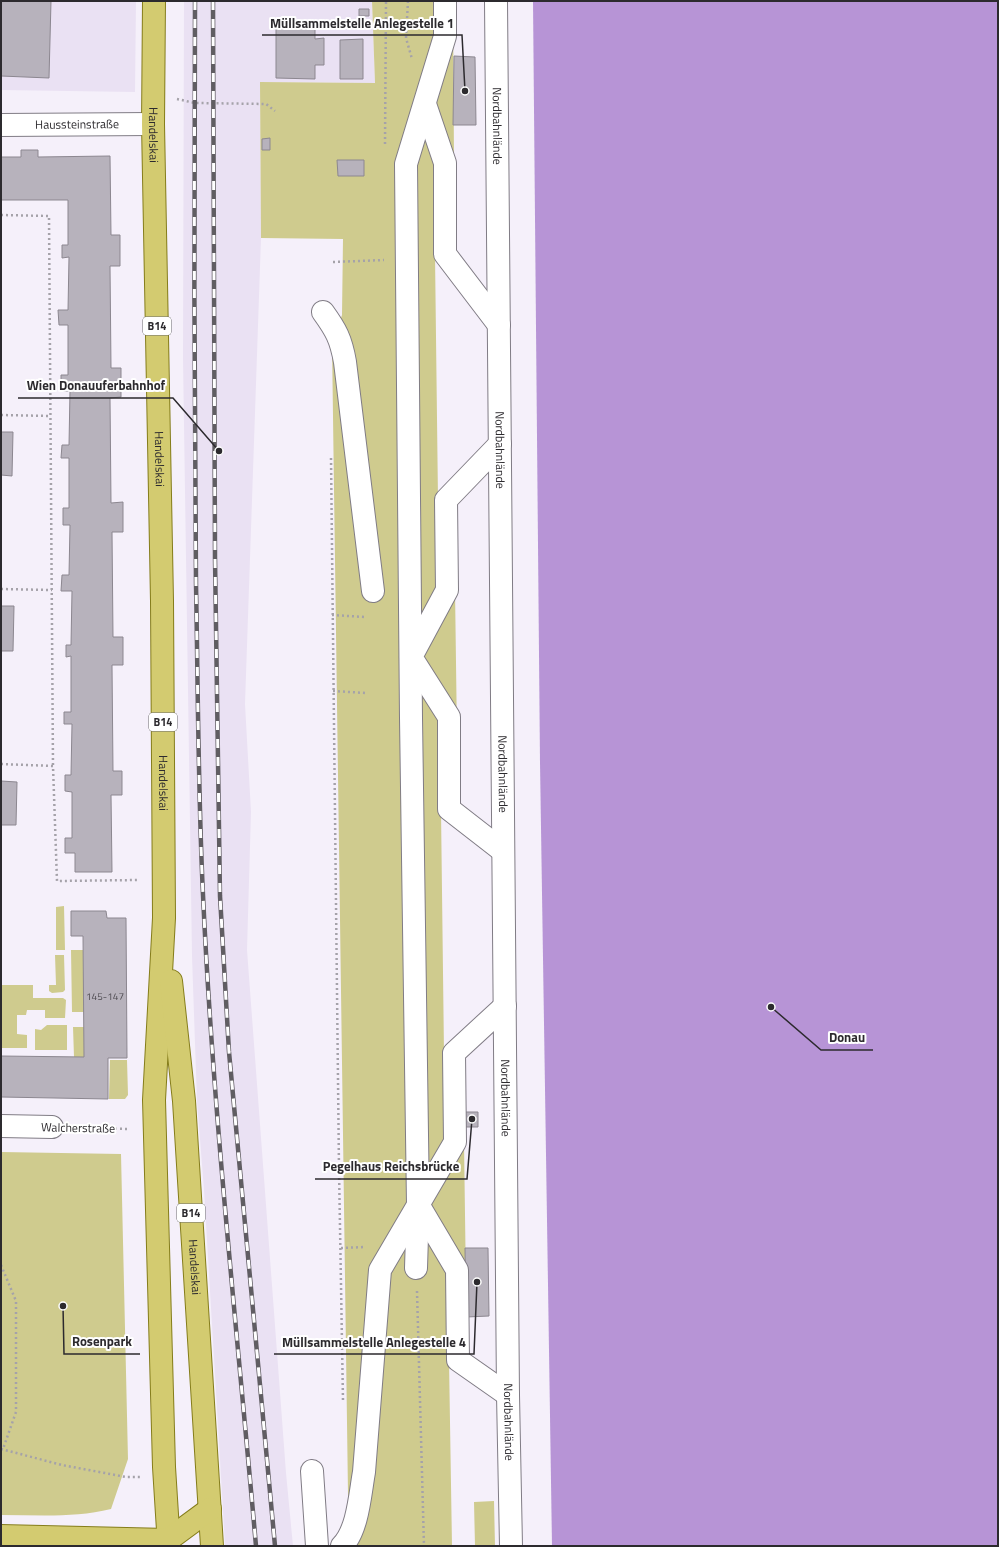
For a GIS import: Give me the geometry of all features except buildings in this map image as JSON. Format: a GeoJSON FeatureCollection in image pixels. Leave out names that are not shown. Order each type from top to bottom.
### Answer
{"type":"FeatureCollection","features":[{"type":"Feature","properties":{"kind":"main road","name":"Handelskai"},"geometry":{"type":"LineString","coordinates":[[154,1],[153,124],[162,601],[164,880],[164,918],[154,1100],[154,1130],[164,1467],[168,1543]]}},
{"type":"Feature","properties":{"kind":"main road","name":"Handelskai"},"geometry":{"type":"LineString","coordinates":[[164,918],[184,1100],[212,1546]]}},
{"type":"Feature","properties":{"kind":"main road"},"geometry":{"type":"LineString","coordinates":[[1,1536],[168,1543],[210,1509]]}},
{"type":"Feature","properties":{"kind":"street"},"geometry":{"type":"LineString","coordinates":[[416,1268],[418,1204],[406,164],[444,36],[445,1]]}},
{"type":"Feature","properties":{"kind":"street","name":"Nordbahnlände"},"geometry":{"type":"LineString","coordinates":[[496,1],[508,1395],[511,1546]]}},
{"type":"Feature","properties":{"kind":"street"},"geometry":{"type":"LineString","coordinates":[[425,104],[445,163],[446,254],[499,325]]}},
{"type":"Feature","properties":{"kind":"street","name":"Haussteinstraße"},"geometry":{"type":"LineString","coordinates":[[1,125],[153,124]]}},
{"type":"Feature","properties":{"kind":"street"},"geometry":{"type":"LineString","coordinates":[[323,312],[335,329],[342,343],[373,590]]}},
{"type":"Feature","properties":{"kind":"street"},"geometry":{"type":"LineString","coordinates":[[411,657],[447,590],[446,500],[500,444]]}},
{"type":"Feature","properties":{"kind":"street"},"geometry":{"type":"LineString","coordinates":[[411,657],[449,717],[449,810],[503,852]]}},
{"type":"Feature","properties":{"kind":"street"},"geometry":{"type":"LineString","coordinates":[[342,1546],[346,1542],[359,1504],[364,1472],[380,1270],[454,1142],[454,1053],[505,1006]]}},
{"type":"Feature","properties":{"kind":"street","name":"Walcherstraße"},"geometry":{"type":"LineString","coordinates":[[1,1126],[52,1127]]}},
{"type":"Feature","properties":{"kind":"street"},"geometry":{"type":"LineString","coordinates":[[418,1204],[457,1270],[458,1360],[508,1395]]}},
{"type":"Feature","properties":{"kind":"street"},"geometry":{"type":"LineString","coordinates":[[312,1471],[317,1546]]}},
{"type":"Feature","properties":{"kind":"path"},"geometry":{"type":"LineString","coordinates":[[385,150],[386,1]]}},
{"type":"Feature","properties":{"kind":"path"},"geometry":{"type":"LineString","coordinates":[[153,95],[194,103],[266,104],[275,111]]}},
{"type":"Feature","properties":{"kind":"path"},"geometry":{"type":"LineString","coordinates":[[1,215],[49,216],[53,766],[57,881],[164,880]]}},
{"type":"Feature","properties":{"kind":"path"},"geometry":{"type":"LineString","coordinates":[[332,262],[385,260],[385,252]]}},
{"type":"Feature","properties":{"kind":"path"},"geometry":{"type":"LineString","coordinates":[[1,415],[50,416]]}},
{"type":"Feature","properties":{"kind":"path"},"geometry":{"type":"LineString","coordinates":[[330,451],[339,1169],[344,1407]]}},
{"type":"Feature","properties":{"kind":"path"},"geometry":{"type":"LineString","coordinates":[[1,589],[52,590]]}},
{"type":"Feature","properties":{"kind":"path"},"geometry":{"type":"LineString","coordinates":[[332,615],[365,617]]}},
{"type":"Feature","properties":{"kind":"path"},"geometry":{"type":"LineString","coordinates":[[333,692],[366,693]]}},
{"type":"Feature","properties":{"kind":"path"},"geometry":{"type":"LineString","coordinates":[[1,764],[53,766]]}},
{"type":"Feature","properties":{"kind":"path","name":"Walcherstraße"},"geometry":{"type":"LineString","coordinates":[[52,1127],[154,1130]]}},
{"type":"Feature","properties":{"kind":"path"},"geometry":{"type":"LineString","coordinates":[[339,1169],[374,1168]]}},
{"type":"Feature","properties":{"kind":"path"},"geometry":{"type":"LineString","coordinates":[[341,1248],[368,1247]]}},
{"type":"Feature","properties":{"kind":"path"},"geometry":{"type":"LineString","coordinates":[[1,1265],[16,1301],[16,1412],[2,1449],[62,1465],[126,1477]]}},
{"type":"Feature","properties":{"kind":"path"},"geometry":{"type":"LineString","coordinates":[[416,1268],[424,1546]]}},
{"type":"Feature","properties":{"kind":"shaded area"},"geometry":{"type":"Polygon","coordinates":[[[1,1],[136,1],[135,92],[1,90],[1,1]]]}},
{"type":"Feature","properties":{"kind":"shaded area"},"geometry":{"type":"Polygon","coordinates":[[[184,1],[372,1],[375,83],[260,82],[261,238],[245,704],[251,812],[247,950],[286,1473],[293,1546],[225,1546],[204,1190],[197,1101],[192,956],[183,358],[184,1]]]}},
{"type":"Feature","properties":{"kind":"shaded area"},"geometry":{"type":"Polygon","coordinates":[[[372,1],[453,1],[454,163],[435,255],[438,500],[455,589],[458,809],[441,810],[444,1053],[464,1142],[467,1359],[449,1360],[452,1546],[357,1546],[348,1494],[332,344],[342,315],[343,239],[261,238],[260,82],[375,83],[372,1]]]}},
{"type":"Feature","properties":{"kind":"shaded area"},"geometry":{"type":"Polygon","coordinates":[[[533,1],[998,1],[998,1546],[552,1546],[540,762],[533,1]]]}},
{"type":"Feature","properties":{"kind":"shaded area"},"geometry":{"type":"Polygon","coordinates":[[[64,906],[65,950],[56,950],[56,907],[64,906]]]}},
{"type":"Feature","properties":{"kind":"shaded area"},"geometry":{"type":"Polygon","coordinates":[[[71,950],[83,950],[84,1012],[72,1012],[71,950]]]}},
{"type":"Feature","properties":{"kind":"shaded area"},"geometry":{"type":"Polygon","coordinates":[[[55,955],[64,955],[65,990],[63,992],[52,993],[49,991],[49,985],[56,985],[55,955]]]}},
{"type":"Feature","properties":{"kind":"shaded area"},"geometry":{"type":"Polygon","coordinates":[[[1,985],[33,985],[33,998],[63,998],[66,1000],[65,1018],[45,1018],[45,1010],[27,1010],[26,1015],[17,1015],[17,1034],[27,1035],[27,1048],[1,1048],[1,985]]]}},
{"type":"Feature","properties":{"kind":"shaded area"},"geometry":{"type":"Polygon","coordinates":[[[47,1025],[67,1025],[67,1050],[35,1050],[35,1029],[41,1030],[47,1025]]]}},
{"type":"Feature","properties":{"kind":"shaded area"},"geometry":{"type":"Polygon","coordinates":[[[73,1027],[84,1027],[84,1057],[74,1057],[73,1027]]]}},
{"type":"Feature","properties":{"kind":"shaded area"},"geometry":{"type":"Polygon","coordinates":[[[110,1060],[127,1060],[128,1095],[125,1099],[109,1099],[110,1060]]]}},
{"type":"Feature","properties":{"kind":"shaded area"},"geometry":{"type":"Polygon","coordinates":[[[1,1152],[121,1154],[128,1459],[111,1509],[70,1515],[1,1515],[1,1152]]]}},
{"type":"Feature","properties":{"kind":"shaded area"},"geometry":{"type":"Polygon","coordinates":[[[494,1501],[495,1546],[475,1546],[474,1502],[494,1501]]]}},
{"type":"Feature","properties":{"kind":"railway"},"geometry":{"type":"LineString","coordinates":[[195,1],[195,511],[201,856],[207,977],[219,1140],[256,1546]]}},
{"type":"Feature","properties":{"kind":"railway"},"geometry":{"type":"LineString","coordinates":[[213,1],[215,558],[220,896],[229,1052],[275,1546]]}},
{"type":"Feature","properties":{"kind":"place","name":"Müllsammelstelle Anlegestelle 1"},"geometry":{"type":"Point","coordinates":[465,91]}},
{"type":"Feature","properties":{"kind":"place","name":"Wien Donauuferbahnhof"},"geometry":{"type":"Point","coordinates":[219,451]}},
{"type":"Feature","properties":{"kind":"place","name":"Donau"},"geometry":{"type":"Point","coordinates":[771,1007]}},
{"type":"Feature","properties":{"kind":"place","name":"Pegelhaus Reichsbrücke"},"geometry":{"type":"Point","coordinates":[472,1119]}},
{"type":"Feature","properties":{"kind":"place","name":"Müllsammelstelle Anlegestelle 4"},"geometry":{"type":"Point","coordinates":[477,1282]}},
{"type":"Feature","properties":{"kind":"place","name":"Rosenpark"},"geometry":{"type":"Point","coordinates":[63,1306]}}]}
